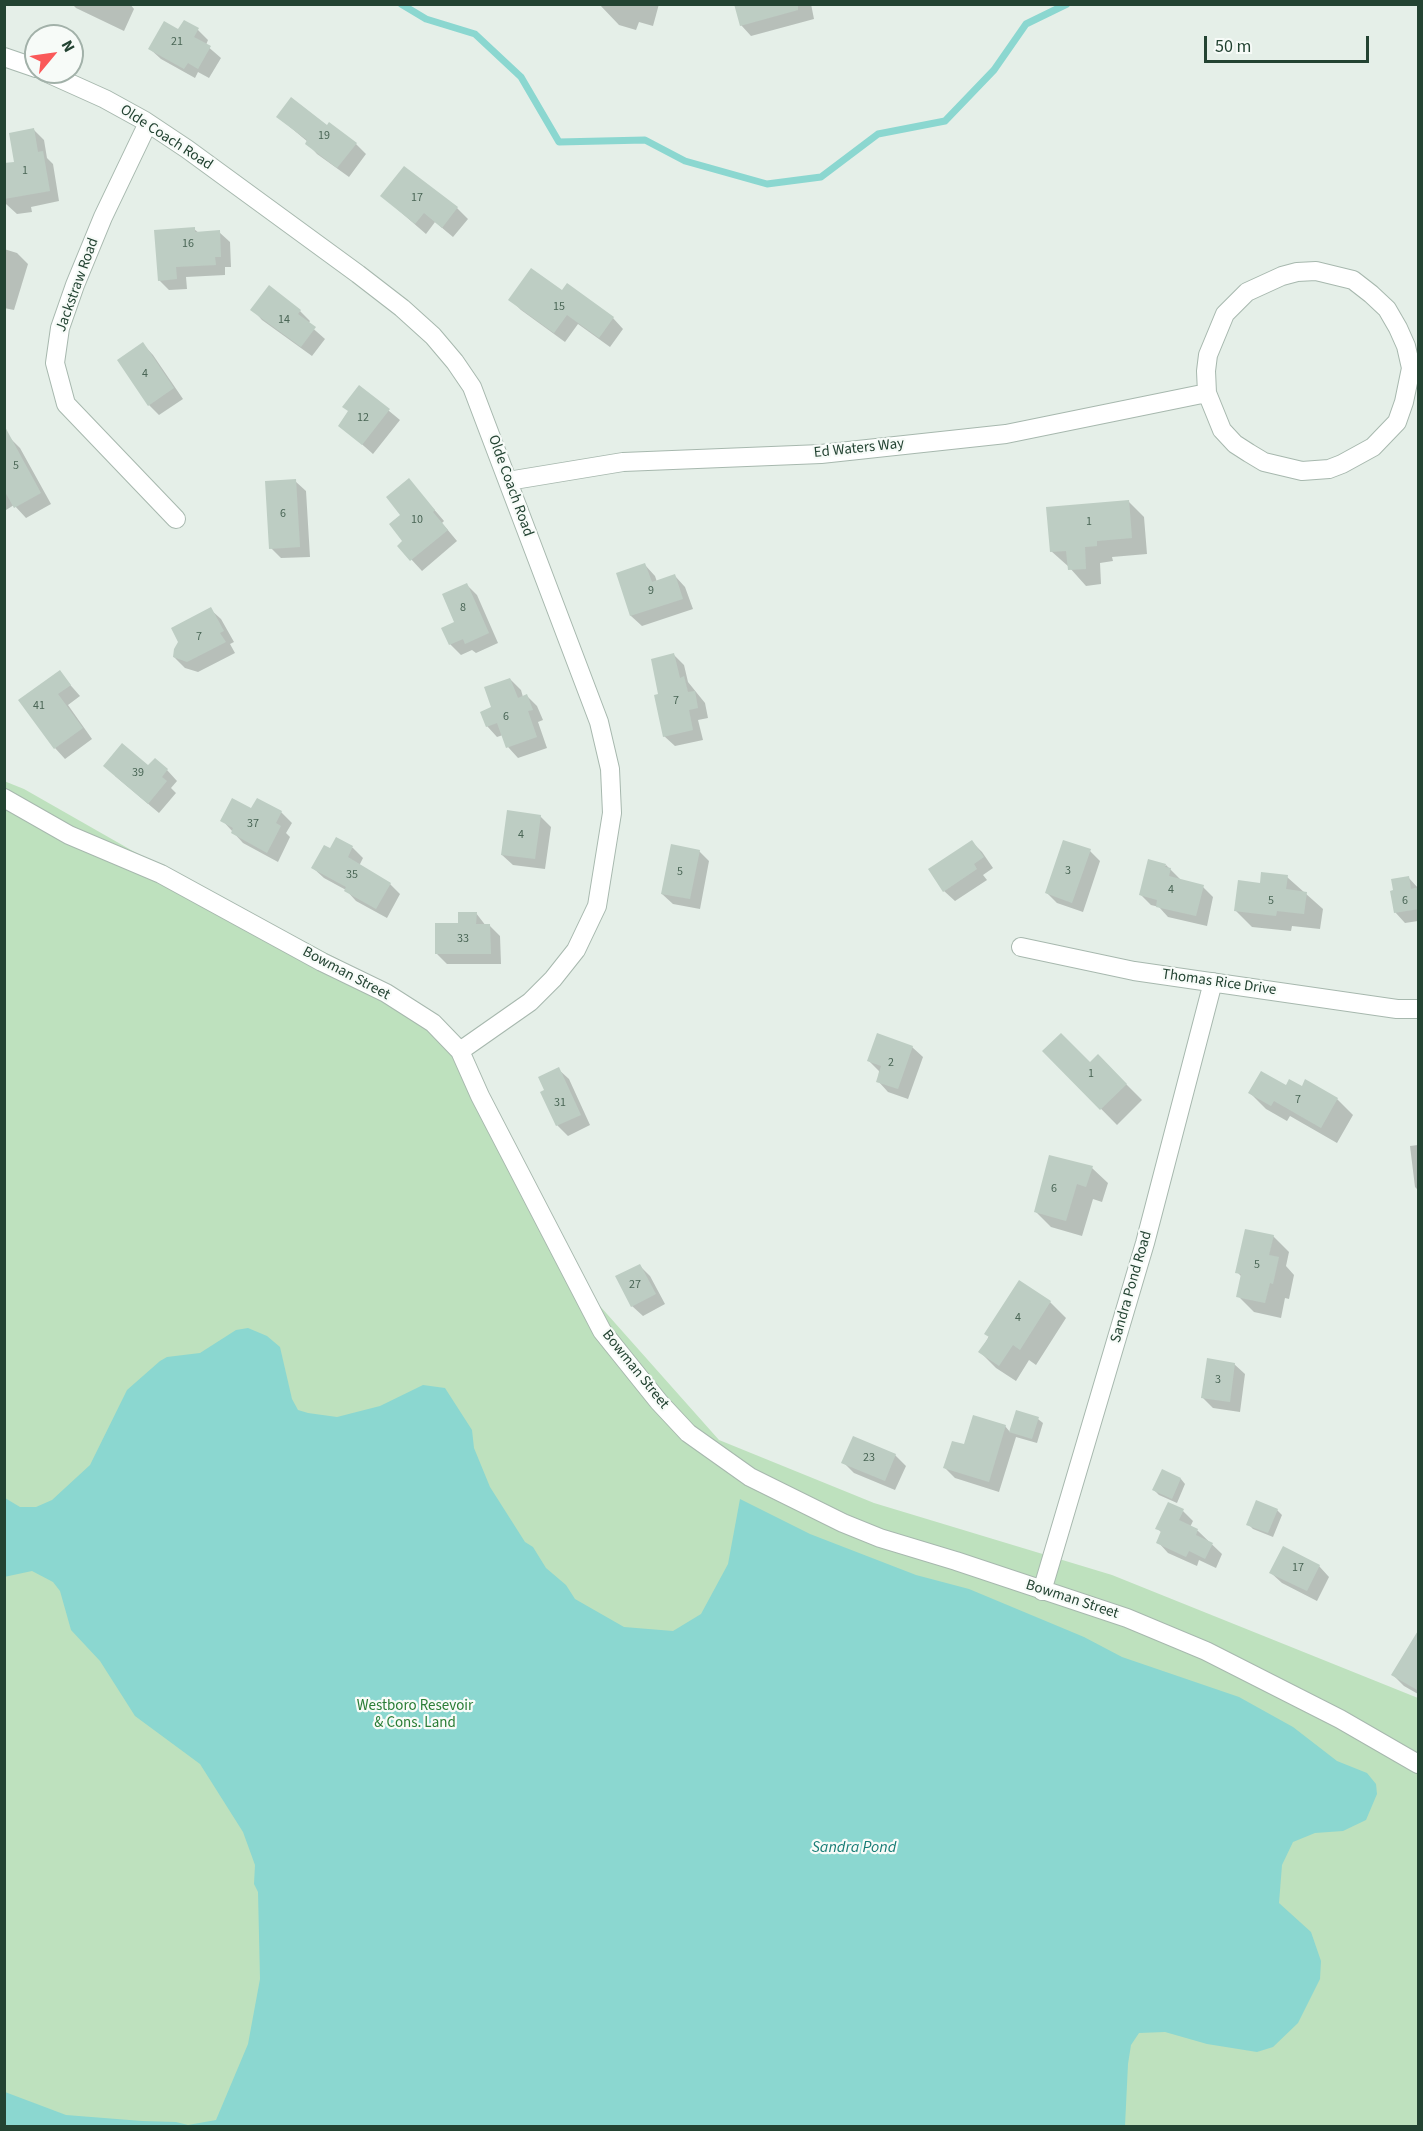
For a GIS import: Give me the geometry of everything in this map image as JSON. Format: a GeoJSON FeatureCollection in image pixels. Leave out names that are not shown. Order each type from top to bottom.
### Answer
{"type":"FeatureCollection","features":[{"type":"Feature","properties":{"kind":"street"},"geometry":{"type":"LineString","coordinates":[[4,57],[24,64]]}},
{"type":"Feature","properties":{"kind":"street","name":"Olde Coach Road"},"geometry":{"type":"LineString","coordinates":[[72,84],[105,99],[148,123],[358,274],[402,308],[433,336],[472,387],[598,722],[610,769],[612,813],[597,906],[576,950],[553,979],[530,1002],[460,1051]]}},
{"type":"Feature","properties":{"kind":"street","name":"Jackstraw Road"},"geometry":{"type":"LineString","coordinates":[[148,123],[103,217],[75,285],[60,328],[55,363],[66,404],[176,519]]}},
{"type":"Feature","properties":{"kind":"street"},"geometry":{"type":"LineString","coordinates":[[1316,271],[1353,280],[1371,294],[1387,309],[1398,327],[1406,346],[1411,368],[1398,422],[1373,447],[1329,469],[1302,471],[1264,462],[1249,453],[1235,444],[1222,430],[1207,393],[1208,356],[1225,314],[1247,292],[1296,272],[1316,271]]}},
{"type":"Feature","properties":{"kind":"street","name":"Ed Waters Way"},"geometry":{"type":"LineString","coordinates":[[508,481],[623,462],[821,454],[1006,434],[1207,393]]}},
{"type":"Feature","properties":{"kind":"street","name":"Bowman Street"},"geometry":{"type":"LineString","coordinates":[[4,798],[69,835],[161,874],[322,962],[386,993],[433,1023],[460,1051],[480,1096],[602,1331],[688,1434],[750,1477],[843,1523],[880,1538],[1127,1618],[1206,1651],[1340,1719],[1419,1764]]}},
{"type":"Feature","properties":{"kind":"street","name":"Thomas Rice Drive"},"geometry":{"type":"LineString","coordinates":[[1021,947],[1134,971],[1397,1009],[1419,1009]]}},
{"type":"Feature","properties":{"kind":"street","name":"Sandra Pond Road"},"geometry":{"type":"LineString","coordinates":[[1042,1591],[1145,1243],[1214,982]]}},
{"type":"Feature","properties":{"kind":"green space","name":"Westboro Resevoir & Cons. Land"},"geometry":{"type":"Polygon","coordinates":[[[4,781],[24,789],[131,850],[389,986],[438,1025],[551,1251],[719,1440],[874,1503],[1112,1575],[1418,1698],[1418,2126],[5,2126],[4,781]]]}},
{"type":"Feature","properties":{"kind":"water","name":"Sandra Pond"},"geometry":{"type":"Polygon","coordinates":[[[248,1328],[267,1336],[280,1347],[292,1399],[298,1410],[337,1417],[380,1406],[423,1385],[445,1388],[472,1430],[474,1448],[490,1487],[525,1542],[533,1547],[546,1568],[566,1585],[575,1599],[624,1627],[673,1631],[701,1614],[728,1564],[740,1499],[810,1534],[916,1575],[969,1589],[1084,1637],[1122,1657],[1239,1697],[1293,1727],[1337,1761],[1367,1773],[1376,1784],[1377,1794],[1366,1820],[1343,1831],[1315,1833],[1293,1842],[1282,1865],[1279,1903],[1311,1932],[1321,1961],[1320,1979],[1298,2023],[1273,2047],[1257,2052],[1207,2044],[1165,2032],[1139,2033],[1131,2045],[1128,2064],[1125,2126],[5,2126],[5,2092],[66,2115],[176,2122],[188,2125],[216,2120],[248,2044],[260,1979],[258,1892],[254,1884],[255,1865],[243,1832],[200,1764],[135,1716],[100,1661],[71,1630],[60,1591],[53,1582],[32,1571],[4,1577],[5,1498],[20,1507],[36,1507],[52,1500],[90,1465],[127,1390],[160,1361],[167,1357],[200,1353],[236,1330],[248,1328]]]}},
{"type":"Feature","properties":{"kind":"building"},"geometry":{"type":"Polygon","coordinates":[[[734,4],[798,4],[798,10],[740,26],[734,4]]]}},
{"type":"Feature","properties":{"kind":"building"},"geometry":{"type":"Polygon","coordinates":[[[184,20],[199,28],[194,37],[211,46],[198,69],[188,63],[184,69],[148,49],[164,21],[178,29],[184,20]]]}},
{"type":"Feature","properties":{"kind":"building"},"geometry":{"type":"Polygon","coordinates":[[[291,97],[327,125],[329,122],[357,143],[337,168],[305,144],[307,140],[276,117],[291,97]]]}},
{"type":"Feature","properties":{"kind":"building"},"geometry":{"type":"Polygon","coordinates":[[[34,128],[38,152],[43,151],[50,191],[4,199],[4,163],[14,162],[9,133],[34,128]]]}},
{"type":"Feature","properties":{"kind":"building"},"geometry":{"type":"Polygon","coordinates":[[[404,166],[458,207],[442,228],[424,213],[415,224],[380,196],[404,166]]]}},
{"type":"Feature","properties":{"kind":"building"},"geometry":{"type":"Polygon","coordinates":[[[195,227],[195,232],[220,230],[221,257],[215,257],[216,265],[176,267],[177,279],[158,281],[154,230],[195,227]]]}},
{"type":"Feature","properties":{"kind":"building"},"geometry":{"type":"Polygon","coordinates":[[[531,268],[562,290],[567,283],[614,317],[599,338],[567,315],[554,333],[508,300],[531,268]]]}},
{"type":"Feature","properties":{"kind":"building"},"geometry":{"type":"Polygon","coordinates":[[[269,285],[301,310],[298,314],[316,327],[301,347],[250,310],[269,285]]]}},
{"type":"Feature","properties":{"kind":"building"},"geometry":{"type":"Polygon","coordinates":[[[143,342],[174,388],[148,406],[117,360],[143,342]]]}},
{"type":"Feature","properties":{"kind":"building"},"geometry":{"type":"Polygon","coordinates":[[[359,385],[390,409],[362,445],[338,426],[348,411],[342,407],[359,385]]]}},
{"type":"Feature","properties":{"kind":"building"},"geometry":{"type":"Polygon","coordinates":[[[4,425],[41,493],[14,508],[4,490],[4,425]]]}},
{"type":"Feature","properties":{"kind":"building"},"geometry":{"type":"Polygon","coordinates":[[[409,478],[448,530],[410,561],[397,546],[402,541],[389,524],[400,515],[386,497],[409,478]]]}},
{"type":"Feature","properties":{"kind":"building"},"geometry":{"type":"Polygon","coordinates":[[[296,479],[300,547],[269,549],[265,481],[296,479]]]}},
{"type":"Feature","properties":{"kind":"building"},"geometry":{"type":"Polygon","coordinates":[[[1129,500],[1132,538],[1097,541],[1097,546],[1085,547],[1086,569],[1068,570],[1066,551],[1050,552],[1046,507],[1129,500]]]}},
{"type":"Feature","properties":{"kind":"building"},"geometry":{"type":"Polygon","coordinates":[[[645,563],[652,582],[675,574],[683,599],[630,616],[616,573],[645,563]]]}},
{"type":"Feature","properties":{"kind":"building"},"geometry":{"type":"Polygon","coordinates":[[[467,583],[489,633],[465,644],[463,639],[449,645],[441,628],[454,622],[442,594],[467,583]]]}},
{"type":"Feature","properties":{"kind":"building"},"geometry":{"type":"Polygon","coordinates":[[[211,607],[224,631],[220,633],[226,642],[187,662],[173,657],[178,642],[171,628],[211,607]]]}},
{"type":"Feature","properties":{"kind":"building"},"geometry":{"type":"Polygon","coordinates":[[[674,653],[680,678],[684,676],[688,692],[695,691],[698,708],[689,710],[693,730],[663,737],[654,695],[658,694],[651,659],[674,653]]]}},
{"type":"Feature","properties":{"kind":"building"},"geometry":{"type":"Polygon","coordinates":[[[60,670],[71,685],[58,694],[83,728],[54,749],[18,700],[60,670]]]}},
{"type":"Feature","properties":{"kind":"building"},"geometry":{"type":"Polygon","coordinates":[[[510,678],[518,698],[527,694],[533,710],[528,711],[537,737],[506,748],[497,723],[486,727],[480,712],[491,707],[484,687],[510,678]]]}},
{"type":"Feature","properties":{"kind":"building"},"geometry":{"type":"Polygon","coordinates":[[[122,743],[148,765],[155,758],[168,769],[162,777],[167,781],[148,804],[103,766],[122,743]]]}},
{"type":"Feature","properties":{"kind":"building"},"geometry":{"type":"Polygon","coordinates":[[[232,798],[251,808],[257,798],[282,811],[276,823],[281,826],[267,853],[231,833],[233,828],[220,821],[232,798]]]}},
{"type":"Feature","properties":{"kind":"building"},"geometry":{"type":"Polygon","coordinates":[[[507,810],[541,815],[535,859],[501,855],[507,810]]]}},
{"type":"Feature","properties":{"kind":"building"},"geometry":{"type":"Polygon","coordinates":[[[336,837],[353,846],[348,857],[391,883],[376,909],[344,891],[346,887],[311,868],[324,845],[330,848],[336,837]]]}},
{"type":"Feature","properties":{"kind":"building"},"geometry":{"type":"Polygon","coordinates":[[[972,840],[984,857],[974,864],[977,869],[943,892],[928,869],[972,840]]]}},
{"type":"Feature","properties":{"kind":"building"},"geometry":{"type":"Polygon","coordinates":[[[1063,840],[1091,849],[1072,903],[1045,893],[1063,840]]]}},
{"type":"Feature","properties":{"kind":"building"},"geometry":{"type":"Polygon","coordinates":[[[671,844],[700,850],[690,899],[661,894],[671,844]]]}},
{"type":"Feature","properties":{"kind":"building"},"geometry":{"type":"Polygon","coordinates":[[[1148,859],[1166,864],[1165,867],[1171,868],[1169,876],[1204,885],[1196,916],[1156,907],[1157,900],[1139,895],[1148,859]]]}},
{"type":"Feature","properties":{"kind":"building"},"geometry":{"type":"Polygon","coordinates":[[[1261,872],[1288,875],[1286,889],[1307,892],[1304,914],[1277,911],[1276,916],[1234,911],[1238,880],[1260,883],[1261,872]]]}},
{"type":"Feature","properties":{"kind":"building"},"geometry":{"type":"Polygon","coordinates":[[[1409,876],[1411,889],[1419,887],[1419,909],[1394,913],[1390,891],[1393,890],[1391,879],[1409,876]]]}},
{"type":"Feature","properties":{"kind":"building"},"geometry":{"type":"Polygon","coordinates":[[[458,912],[477,912],[476,924],[490,924],[491,954],[435,954],[435,923],[458,923],[458,912]]]}},
{"type":"Feature","properties":{"kind":"building"},"geometry":{"type":"Polygon","coordinates":[[[877,1033],[913,1046],[898,1089],[876,1082],[881,1066],[867,1061],[877,1033]]]}},
{"type":"Feature","properties":{"kind":"building"},"geometry":{"type":"Polygon","coordinates":[[[1061,1033],[1090,1062],[1098,1054],[1127,1084],[1100,1110],[1042,1051],[1061,1033]]]}},
{"type":"Feature","properties":{"kind":"building"},"geometry":{"type":"Polygon","coordinates":[[[559,1067],[581,1115],[556,1126],[540,1092],[544,1090],[538,1077],[559,1067]]]}},
{"type":"Feature","properties":{"kind":"building"},"geometry":{"type":"Polygon","coordinates":[[[1261,1071],[1286,1085],[1289,1079],[1302,1086],[1305,1079],[1338,1098],[1321,1128],[1274,1101],[1271,1106],[1248,1093],[1261,1071]]]}},
{"type":"Feature","properties":{"kind":"building"},"geometry":{"type":"Polygon","coordinates":[[[1049,1155],[1093,1166],[1086,1187],[1077,1184],[1066,1221],[1034,1212],[1049,1155]]]}},
{"type":"Feature","properties":{"kind":"building"},"geometry":{"type":"Polygon","coordinates":[[[1245,1229],[1274,1235],[1269,1255],[1279,1257],[1273,1284],[1270,1283],[1265,1303],[1236,1297],[1241,1274],[1235,1273],[1245,1229]]]}},
{"type":"Feature","properties":{"kind":"building"},"geometry":{"type":"Polygon","coordinates":[[[640,1264],[656,1294],[631,1307],[615,1276],[640,1264]]]}},
{"type":"Feature","properties":{"kind":"building"},"geometry":{"type":"Polygon","coordinates":[[[1019,1280],[1051,1301],[1020,1350],[1013,1345],[999,1366],[978,1352],[989,1337],[984,1334],[1019,1280]]]}},
{"type":"Feature","properties":{"kind":"building"},"geometry":{"type":"Polygon","coordinates":[[[1207,1358],[1235,1363],[1230,1402],[1201,1398],[1207,1358]]]}},
{"type":"Feature","properties":{"kind":"building"},"geometry":{"type":"Polygon","coordinates":[[[1016,1410],[1039,1417],[1032,1439],[1009,1432],[1016,1410]]]}},
{"type":"Feature","properties":{"kind":"building"},"geometry":{"type":"Polygon","coordinates":[[[973,1415],[1006,1425],[989,1482],[943,1468],[952,1441],[964,1444],[973,1415]]]}},
{"type":"Feature","properties":{"kind":"building"},"geometry":{"type":"Polygon","coordinates":[[[853,1436],[896,1454],[885,1481],[841,1463],[853,1436]]]}},
{"type":"Feature","properties":{"kind":"building"},"geometry":{"type":"Polygon","coordinates":[[[1162,1469],[1181,1478],[1172,1499],[1152,1490],[1162,1469]]]}},
{"type":"Feature","properties":{"kind":"building"},"geometry":{"type":"Polygon","coordinates":[[[1256,1500],[1278,1509],[1268,1533],[1246,1525],[1256,1500]]]}},
{"type":"Feature","properties":{"kind":"building"},"geometry":{"type":"Polygon","coordinates":[[[1168,1502],[1184,1509],[1179,1520],[1198,1529],[1196,1535],[1213,1543],[1205,1559],[1189,1551],[1186,1557],[1156,1543],[1161,1531],[1155,1529],[1168,1502]]]}},
{"type":"Feature","properties":{"kind":"building"},"geometry":{"type":"Polygon","coordinates":[[[1283,1546],[1320,1565],[1307,1591],[1269,1573],[1283,1546]]]}},
{"type":"Feature","properties":{"kind":"building"},"geometry":{"type":"Polygon","coordinates":[[[1419,1629],[1419,1691],[1391,1675],[1419,1629]]]}},
{"type":"Feature","properties":{"kind":"waterway"},"geometry":{"type":"LineString","coordinates":[[401,4],[426,19],[475,34],[521,77],[559,142],[645,140],[685,161],[767,184],[821,177],[878,134],[945,121],[994,70],[1026,24],[1067,4]]}}]}
